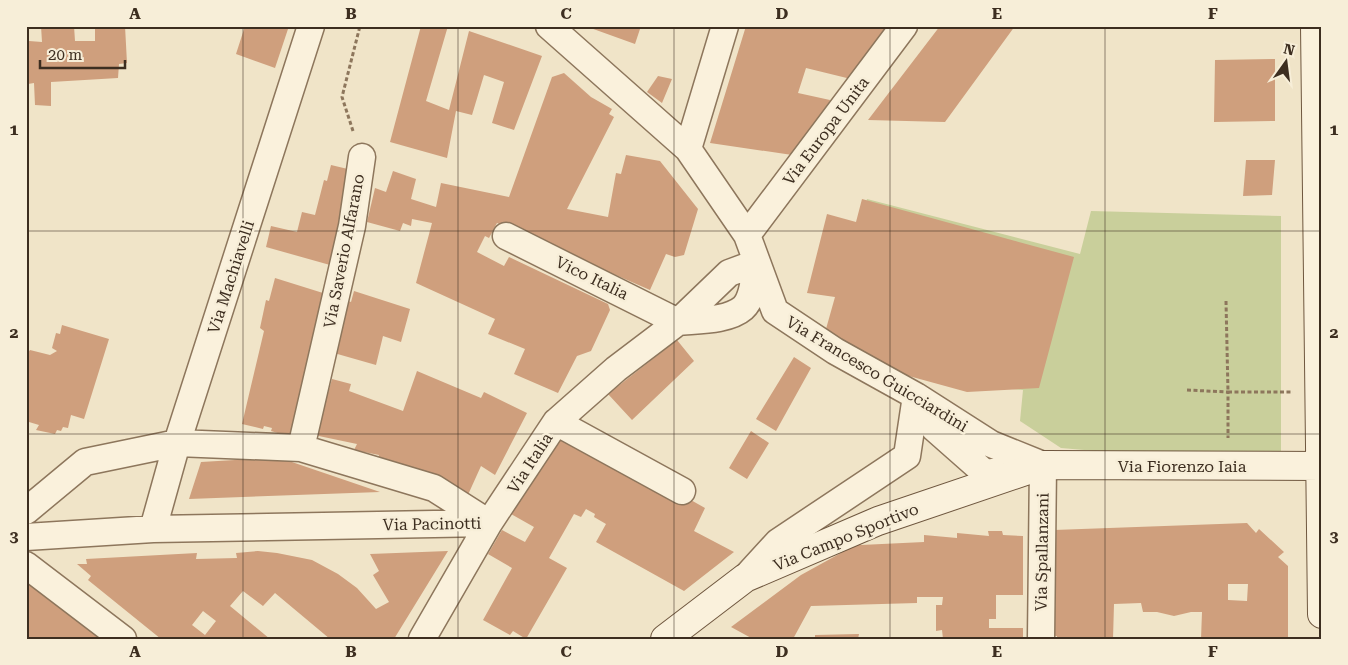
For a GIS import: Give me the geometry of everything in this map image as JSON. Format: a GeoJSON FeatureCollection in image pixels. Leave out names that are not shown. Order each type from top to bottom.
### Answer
{"type":"FeatureCollection","features":[{"type":"Feature","properties":{"kind":"street","name":"Via Machiavelli"},"geometry":{"type":"LineString","coordinates":[[152,529],[177,443],[311,26]]}},
{"type":"Feature","properties":{"kind":"street","name":"Via Francesco Guicciardini"},"geometry":{"type":"LineString","coordinates":[[550,26],[688,149],[747,235],[756,264],[775,311],[835,350],[916,396],[991,444],[1043,465]]}},
{"type":"Feature","properties":{"kind":"street"},"geometry":{"type":"LineString","coordinates":[[688,149],[725,26]]}},
{"type":"Feature","properties":{"kind":"street","name":"Via Europa Unita"},"geometry":{"type":"LineString","coordinates":[[747,235],[904,26]]}},
{"type":"Feature","properties":{"kind":"street"},"geometry":{"type":"LineString","coordinates":[[1316,26],[1319,62],[1322,614]]}},
{"type":"Feature","properties":{"kind":"street","name":"Via Saverio Alfarano"},"geometry":{"type":"LineString","coordinates":[[300,448],[350,234],[362,157]]}},
{"type":"Feature","properties":{"kind":"street","name":"Vico Italia"},"geometry":{"type":"LineString","coordinates":[[506,236],[678,322]]}},
{"type":"Feature","properties":{"kind":"street"},"geometry":{"type":"LineString","coordinates":[[678,322],[728,316],[743,308],[752,290],[756,264]]}},
{"type":"Feature","properties":{"kind":"street","name":"Via Italia"},"geometry":{"type":"LineString","coordinates":[[422,639],[490,524],[556,422],[616,369],[678,322],[729,273],[756,264]]}},
{"type":"Feature","properties":{"kind":"street"},"geometry":{"type":"LineString","coordinates":[[745,578],[778,542],[908,456],[916,396]]}},
{"type":"Feature","properties":{"kind":"street"},"geometry":{"type":"LineString","coordinates":[[556,422],[682,491]]}},
{"type":"Feature","properties":{"kind":"street","name":"Via Pacinotti"},"geometry":{"type":"LineString","coordinates":[[26,510],[85,462],[177,443],[300,448],[434,488],[490,524]]}},
{"type":"Feature","properties":{"kind":"street","name":"Via Fiorenzo Iaia"},"geometry":{"type":"LineString","coordinates":[[1043,465],[1320,466]]}},
{"type":"Feature","properties":{"kind":"street","name":"Via Campo Sportivo"},"geometry":{"type":"LineString","coordinates":[[665,639],[745,578],[878,521],[1043,465]]}},
{"type":"Feature","properties":{"kind":"street","name":"Via Spallanzani"},"geometry":{"type":"LineString","coordinates":[[1040,639],[1043,465]]}},
{"type":"Feature","properties":{"kind":"street","name":"Via Pacinotti"},"geometry":{"type":"LineString","coordinates":[[26,537],[152,529],[490,524]]}},
{"type":"Feature","properties":{"kind":"street"},"geometry":{"type":"LineString","coordinates":[[26,565],[123,639]]}},
{"type":"Feature","properties":{"kind":"path","name":"Via Saverio Alfarano"},"geometry":{"type":"LineString","coordinates":[[360,26],[342,97],[362,157]]}},
{"type":"Feature","properties":{"kind":"path"},"geometry":{"type":"LineString","coordinates":[[1226,301],[1228,441]]}},
{"type":"Feature","properties":{"kind":"path"},"geometry":{"type":"LineString","coordinates":[[1186,390],[1228,392],[1320,375]]}},
{"type":"Feature","properties":{"kind":"green space"},"geometry":{"type":"Polygon","coordinates":[[[867,199],[1080,254],[1091,211],[1281,216],[1281,453],[1107,452],[1061,448],[1020,421],[1023,390],[946,384],[831,329],[867,199]]]}},
{"type":"Feature","properties":{"kind":"building"},"geometry":{"type":"Polygon","coordinates":[[[41,26],[74,26],[75,41],[95,41],[95,26],[125,26],[127,63],[119,64],[118,78],[51,82],[51,106],[35,105],[34,83],[28,84],[29,41],[42,42],[41,26]]]}},
{"type":"Feature","properties":{"kind":"building"},"geometry":{"type":"Polygon","coordinates":[[[245,26],[289,26],[275,68],[236,54],[245,26]]]}},
{"type":"Feature","properties":{"kind":"building"},"geometry":{"type":"Polygon","coordinates":[[[421,26],[448,26],[426,101],[449,110],[469,31],[542,56],[514,130],[492,123],[504,82],[484,75],[472,115],[456,111],[447,158],[390,142],[421,26]]]}},
{"type":"Feature","properties":{"kind":"building"},"geometry":{"type":"Polygon","coordinates":[[[585,26],[641,26],[635,44],[585,26]]]}},
{"type":"Feature","properties":{"kind":"building"},"geometry":{"type":"Polygon","coordinates":[[[746,26],[897,26],[855,80],[806,68],[798,93],[830,100],[824,121],[799,156],[710,143],[746,26]]]}},
{"type":"Feature","properties":{"kind":"building"},"geometry":{"type":"Polygon","coordinates":[[[940,26],[1015,26],[945,122],[868,120],[940,26]]]}},
{"type":"Feature","properties":{"kind":"building"},"geometry":{"type":"Polygon","coordinates":[[[1275,59],[1275,121],[1214,122],[1215,60],[1275,59]]]}},
{"type":"Feature","properties":{"kind":"building"},"geometry":{"type":"Polygon","coordinates":[[[564,73],[591,97],[612,109],[609,114],[614,117],[567,209],[608,217],[616,173],[621,174],[626,155],[660,161],[698,209],[684,255],[675,257],[666,254],[650,290],[497,223],[489,238],[485,236],[477,252],[504,266],[509,257],[608,304],[610,310],[591,351],[577,356],[558,393],[514,374],[525,349],[488,334],[495,319],[416,283],[432,223],[412,219],[411,226],[403,223],[400,231],[367,222],[375,188],[386,192],[393,171],[416,179],[411,199],[436,207],[441,183],[509,197],[552,77],[564,73]]]}},
{"type":"Feature","properties":{"kind":"building"},"geometry":{"type":"Polygon","coordinates":[[[658,76],[672,79],[662,103],[647,92],[658,76]]]}},
{"type":"Feature","properties":{"kind":"building"},"geometry":{"type":"Polygon","coordinates":[[[1246,160],[1275,160],[1272,195],[1243,196],[1246,160]]]}},
{"type":"Feature","properties":{"kind":"building"},"geometry":{"type":"Polygon","coordinates":[[[331,165],[352,170],[330,265],[266,247],[271,226],[297,232],[302,212],[315,215],[324,180],[327,181],[331,165]]]}},
{"type":"Feature","properties":{"kind":"building"},"geometry":{"type":"Polygon","coordinates":[[[862,199],[1074,257],[1039,388],[967,392],[887,370],[826,329],[835,297],[807,293],[827,214],[856,222],[862,199]]]}},
{"type":"Feature","properties":{"kind":"building"},"geometry":{"type":"Polygon","coordinates":[[[275,278],[323,293],[291,437],[271,431],[272,428],[264,426],[263,429],[242,424],[264,331],[260,328],[266,300],[269,301],[275,278]]]}},
{"type":"Feature","properties":{"kind":"building"},"geometry":{"type":"Polygon","coordinates":[[[354,291],[410,309],[401,342],[383,336],[376,365],[334,353],[348,301],[351,302],[354,291]]]}},
{"type":"Feature","properties":{"kind":"building"},"geometry":{"type":"Polygon","coordinates":[[[62,325],[109,339],[84,419],[71,415],[68,428],[63,427],[61,431],[57,430],[55,434],[36,430],[39,425],[29,422],[26,429],[26,355],[30,350],[50,355],[57,351],[52,348],[56,333],[60,334],[62,325]]]}},
{"type":"Feature","properties":{"kind":"building"},"geometry":{"type":"Polygon","coordinates":[[[677,340],[694,361],[632,420],[608,394],[677,340]]]}},
{"type":"Feature","properties":{"kind":"building"},"geometry":{"type":"Polygon","coordinates":[[[794,357],[811,368],[776,431],[756,419],[794,357]]]}},
{"type":"Feature","properties":{"kind":"building"},"geometry":{"type":"Polygon","coordinates":[[[417,371],[481,398],[484,392],[527,413],[495,475],[481,466],[467,497],[377,460],[379,455],[354,450],[357,444],[314,435],[326,392],[328,393],[332,379],[351,384],[349,391],[403,411],[417,371]]]}},
{"type":"Feature","properties":{"kind":"building"},"geometry":{"type":"Polygon","coordinates":[[[563,428],[705,508],[694,531],[734,552],[684,591],[596,542],[606,524],[594,517],[595,514],[586,509],[581,517],[574,514],[549,558],[567,568],[526,639],[513,631],[510,635],[483,620],[512,568],[488,554],[502,530],[525,542],[534,527],[511,514],[563,428]]]}},
{"type":"Feature","properties":{"kind":"building"},"geometry":{"type":"Polygon","coordinates":[[[751,431],[769,443],[747,479],[729,468],[751,431]]]}},
{"type":"Feature","properties":{"kind":"building"},"geometry":{"type":"Polygon","coordinates":[[[270,458],[286,460],[380,492],[189,499],[201,462],[270,458]]]}},
{"type":"Feature","properties":{"kind":"building"},"geometry":{"type":"Polygon","coordinates":[[[1247,523],[1256,533],[1259,529],[1284,552],[1278,557],[1288,566],[1288,639],[1201,639],[1202,612],[1191,612],[1174,616],[1157,612],[1143,612],[1141,603],[1114,604],[1113,639],[1057,639],[1057,636],[1053,636],[1054,530],[1247,523]],[[1228,584],[1228,600],[1247,601],[1248,584],[1228,584]]]}},
{"type":"Feature","properties":{"kind":"building"},"geometry":{"type":"Polygon","coordinates":[[[988,531],[1002,531],[1003,535],[1023,536],[1023,595],[996,595],[996,619],[989,619],[989,628],[1023,628],[1023,639],[943,639],[942,630],[936,631],[936,605],[942,605],[943,597],[917,597],[917,603],[811,606],[793,639],[753,639],[731,627],[801,575],[859,543],[861,545],[924,542],[924,535],[957,538],[957,533],[989,536],[988,531]]]}},
{"type":"Feature","properties":{"kind":"building"},"geometry":{"type":"Polygon","coordinates":[[[258,551],[312,560],[338,574],[357,588],[376,609],[389,602],[373,575],[379,571],[370,554],[448,551],[394,639],[330,639],[275,593],[263,606],[243,591],[230,606],[270,639],[161,639],[88,580],[91,576],[77,564],[87,564],[86,559],[197,553],[196,559],[237,558],[236,553],[258,551]],[[203,611],[192,625],[205,635],[216,621],[203,611]]]}},
{"type":"Feature","properties":{"kind":"building"},"geometry":{"type":"Polygon","coordinates":[[[26,578],[101,639],[26,639],[26,578]]]}},
{"type":"Feature","properties":{"kind":"building"},"geometry":{"type":"Polygon","coordinates":[[[859,634],[858,639],[815,639],[815,635],[859,634]]]}}]}
